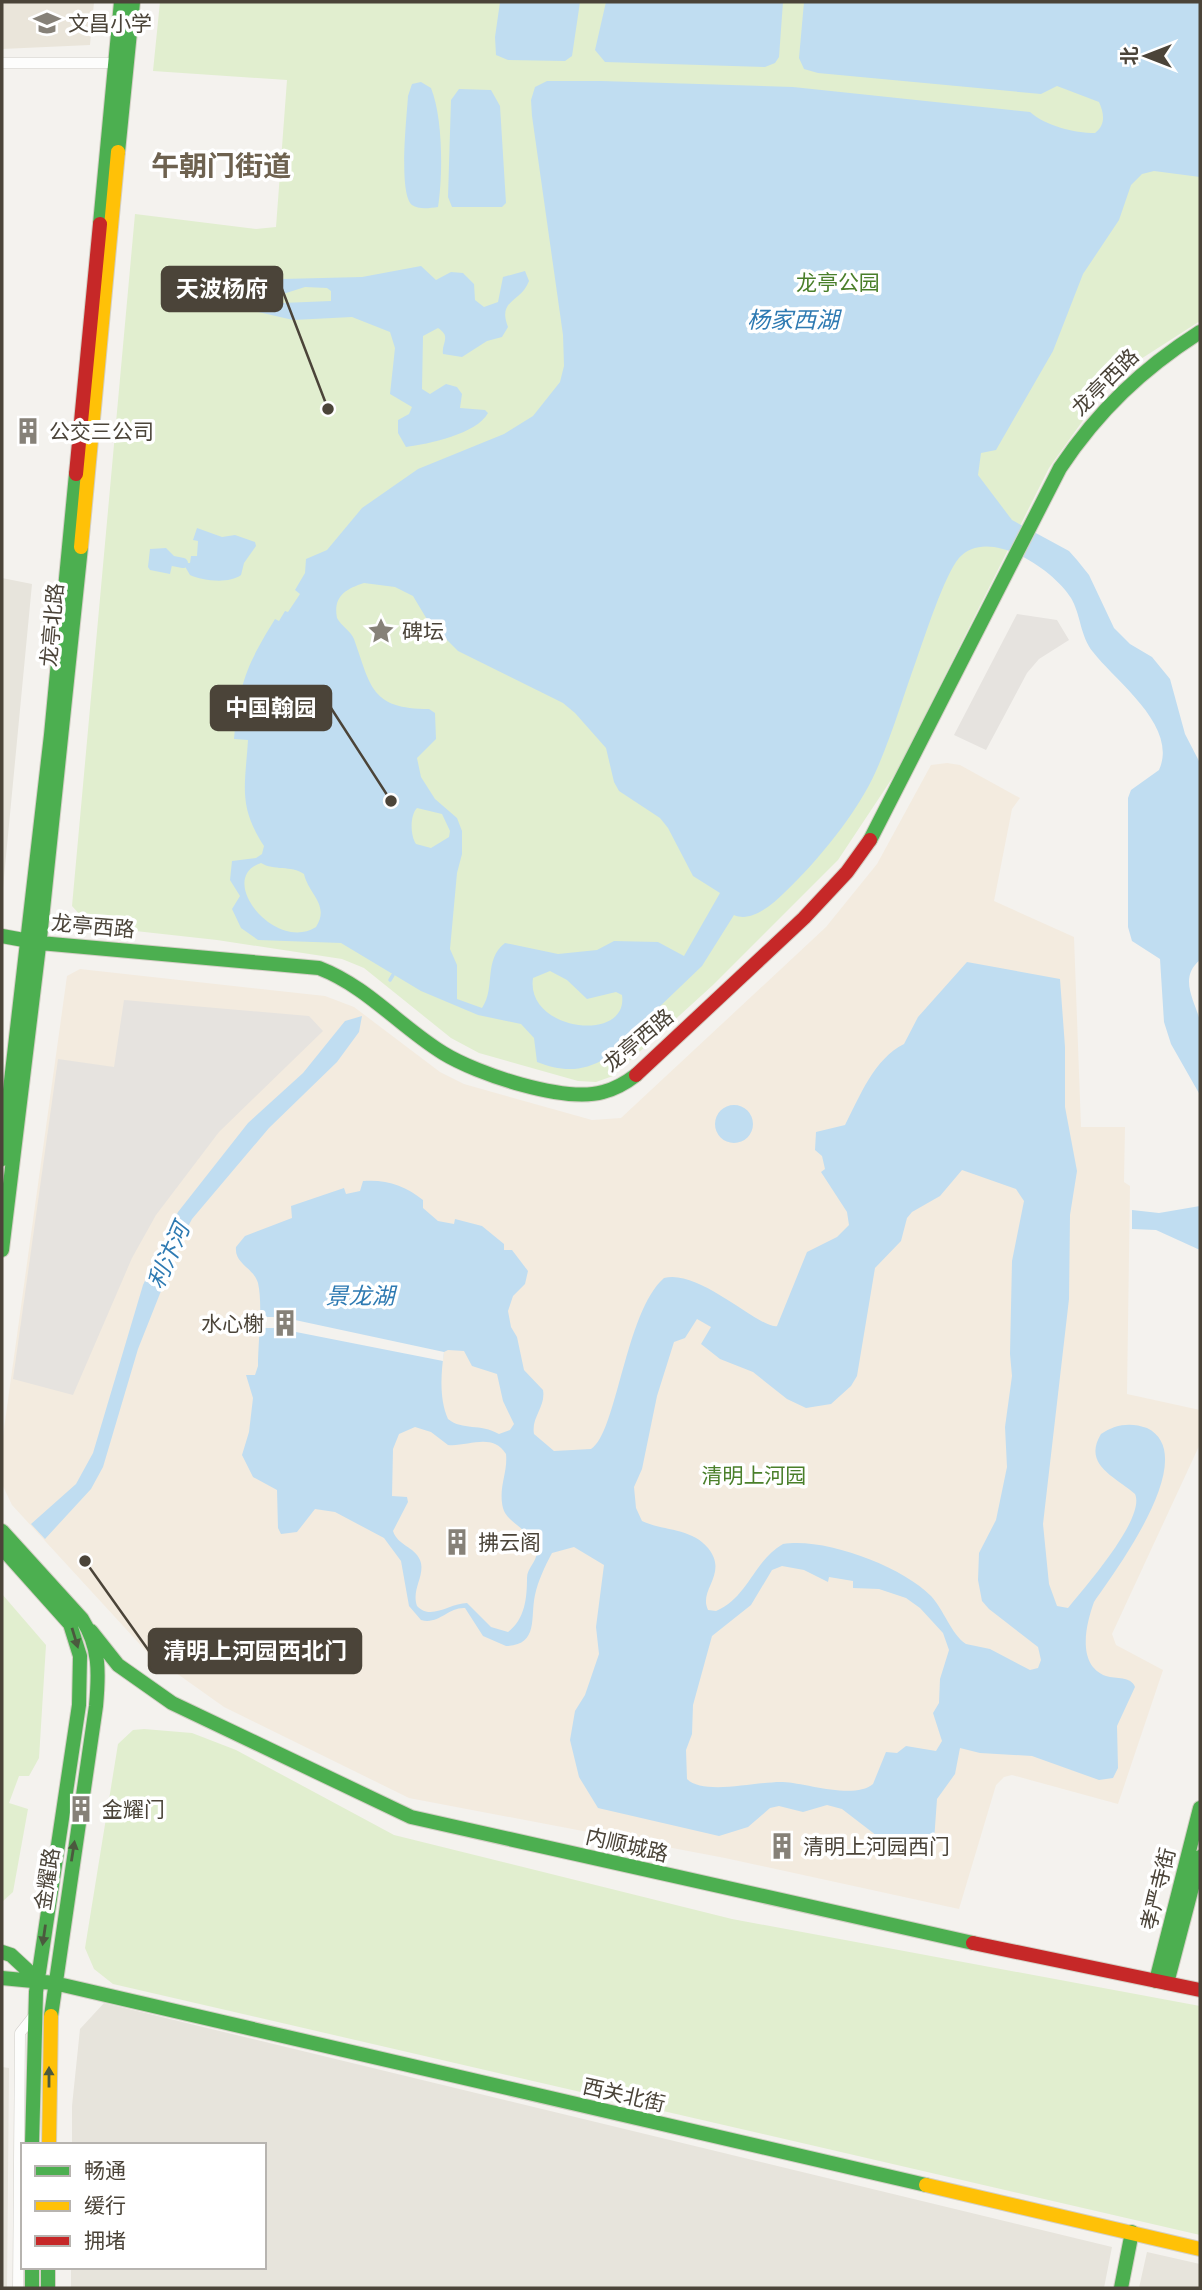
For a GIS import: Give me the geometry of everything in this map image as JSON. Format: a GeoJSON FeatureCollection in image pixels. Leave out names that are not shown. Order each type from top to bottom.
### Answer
{"type":"FeatureCollection","features":[{"type":"Feature","properties":{"kind":"street","name":"龙亭北路"},"geometry":{"type":"LineString","coordinates":[[2,1160],[34,942],[121,2]]}},
{"type":"Feature","properties":{"kind":"street","name":"龙亭北路"},"geometry":{"type":"LineString","coordinates":[[2,1250],[133,2]]}},
{"type":"Feature","properties":{"kind":"street"},"geometry":{"type":"LineString","coordinates":[[2,63],[115,63]]}},
{"type":"Feature","properties":{"kind":"street","name":"龙亭西路"},"geometry":{"type":"LineString","coordinates":[[2,936],[34,942],[319,968],[352,981],[430,1045],[465,1064],[562,1093],[589,1095],[608,1091],[642,1069],[832,887],[863,851],[882,821],[1060,468],[1094,417],[1134,376],[1200,332]]}},
{"type":"Feature","properties":{"kind":"street","name":"金耀路"},"geometry":{"type":"LineString","coordinates":[[2,1531],[91,1631],[99,1671],[54,1983],[49,2032],[49,2143]]}},
{"type":"Feature","properties":{"kind":"street","name":"金耀路"},"geometry":{"type":"LineString","coordinates":[[2,1548],[70,1624],[80,1656],[79,1705],[38,1980],[33,2143]]}},
{"type":"Feature","properties":{"kind":"street","name":"内顺城路"},"geometry":{"type":"LineString","coordinates":[[91,1631],[118,1665],[172,1703],[411,1817],[836,1914],[1200,1990]]}},
{"type":"Feature","properties":{"kind":"street","name":"孝严寺街"},"geometry":{"type":"LineString","coordinates":[[1162,1982],[1200,1808]]}},
{"type":"Feature","properties":{"kind":"street","name":"孝严寺街"},"geometry":{"type":"LineString","coordinates":[[1162,1982],[1200,1857]]}},
{"type":"Feature","properties":{"kind":"street"},"geometry":{"type":"LineString","coordinates":[[2,1952],[11,1955],[38,1980]]}},
{"type":"Feature","properties":{"kind":"street","name":"西关北街"},"geometry":{"type":"LineString","coordinates":[[2,1978],[54,1983],[1200,2249]]}},
{"type":"Feature","properties":{"kind":"street"},"geometry":{"type":"LineString","coordinates":[[18,2288],[20,2032],[35,2014]]}},
{"type":"Feature","properties":{"kind":"street"},"geometry":{"type":"LineString","coordinates":[[1121,2288],[1132,2232]]}},
{"type":"Feature","properties":{"kind":"street"},"geometry":{"type":"LineString","coordinates":[[32,2269],[32,2288]]}},
{"type":"Feature","properties":{"kind":"street"},"geometry":{"type":"LineString","coordinates":[[48,2269],[48,2288]]}},
{"type":"Feature","properties":{"kind":"shaded area","name":"文昌小学"},"geometry":{"type":"Polygon","coordinates":[[[2,2],[94,2],[90,45],[2,49],[2,2]]]}},
{"type":"Feature","properties":{"kind":"shaded area"},"geometry":{"type":"Polygon","coordinates":[[[2,578],[32,584],[2,898],[2,578]]]}},
{"type":"Feature","properties":{"kind":"shaded area"},"geometry":{"type":"Polygon","coordinates":[[[1017,614],[1057,620],[1069,640],[1039,659],[1027,673],[986,750],[954,735],[1017,614]]]}},
{"type":"Feature","properties":{"kind":"shaded area","name":"清明上河园"},"geometry":{"type":"Polygon","coordinates":[[[931,765],[960,765],[1020,798],[1012,809],[994,901],[1074,937],[1081,1127],[1125,1127],[1124,1182],[1130,1186],[1127,1394],[1200,1410],[1200,1444],[1112,1634],[1116,1645],[1163,1670],[1118,1804],[1012,1775],[1004,1777],[996,1785],[959,1909],[725,1858],[409,1798],[224,1707],[148,1653],[12,1505],[2,1484],[2,1443],[67,976],[80,969],[325,996],[354,1007],[440,1072],[464,1084],[592,1120],[621,1118],[826,927],[877,864],[931,765]]]}},
{"type":"Feature","properties":{"kind":"shaded area"},"geometry":{"type":"Polygon","coordinates":[[[124,1000],[309,1016],[323,1031],[219,1132],[156,1215],[132,1258],[73,1395],[13,1379],[58,1059],[114,1067],[124,1000]]]}},
{"type":"Feature","properties":{"kind":"shaded area"},"geometry":{"type":"Polygon","coordinates":[[[104,2003],[1112,2247],[1104,2288],[71,2288],[71,2269],[266,2269],[266,2143],[72,2143],[72,2106],[80,2029],[104,2003]]]}},
{"type":"Feature","properties":{"kind":"shaded area"},"geometry":{"type":"Polygon","coordinates":[[[2,2067],[9,2068],[7,2288],[2,2288],[2,2067]]]}},
{"type":"Feature","properties":{"kind":"shaded area"},"geometry":{"type":"Polygon","coordinates":[[[1147,2252],[1200,2264],[1200,2288],[1139,2288],[1147,2252]]]}},
{"type":"Feature","properties":{"kind":"green space","name":"龙亭公园"},"geometry":{"type":"Polygon","coordinates":[[[160,2],[1200,2],[1200,321],[1133,364],[1104,391],[1049,468],[897,771],[838,860],[713,985],[613,1076],[596,1082],[578,1081],[479,1053],[451,1038],[364,968],[342,959],[217,940],[90,926],[72,906],[135,214],[256,229],[276,227],[287,80],[153,71],[160,2]]]}},
{"type":"Feature","properties":{"kind":"green space"},"geometry":{"type":"Polygon","coordinates":[[[2,1594],[46,1645],[39,1758],[29,1776],[19,1776],[9,1803],[28,1809],[13,1892],[2,1902],[2,1594]]]}},
{"type":"Feature","properties":{"kind":"green space"},"geometry":{"type":"Polygon","coordinates":[[[133,1730],[192,1733],[236,1750],[394,1835],[732,1919],[1200,2006],[1200,2235],[113,1984],[94,1969],[85,1948],[118,1744],[133,1730]]]}},
{"type":"Feature","properties":{"kind":"water"},"geometry":{"type":"Polygon","coordinates":[[[500,2],[580,2],[572,56],[565,61],[508,60],[496,55],[495,37],[500,2]]]}},
{"type":"Feature","properties":{"kind":"water"},"geometry":{"type":"Polygon","coordinates":[[[606,2],[783,2],[779,57],[775,63],[765,67],[605,62],[595,50],[606,2]]]}},
{"type":"Feature","properties":{"kind":"water","name":"杨家西湖"},"geometry":{"type":"Polygon","coordinates":[[[804,2],[1200,2],[1200,177],[1154,171],[1142,174],[1131,185],[1119,220],[1083,274],[1053,351],[996,450],[981,453],[978,475],[1012,520],[1069,551],[1089,575],[1114,628],[1130,644],[1152,657],[1170,679],[1185,734],[1200,763],[1200,960],[1193,967],[1189,982],[1200,1021],[1200,1095],[1171,1044],[1164,1022],[1160,959],[1132,941],[1128,927],[1128,798],[1131,790],[1159,770],[1163,753],[1160,737],[1142,705],[1089,646],[1071,598],[1062,587],[1036,564],[1003,549],[986,546],[971,549],[959,558],[953,567],[935,607],[876,771],[859,803],[836,836],[774,903],[754,915],[734,915],[702,966],[606,1058],[597,1063],[564,1069],[537,1062],[534,1038],[521,1024],[478,1015],[421,991],[341,943],[258,940],[241,928],[232,909],[240,896],[230,880],[232,861],[256,858],[262,854],[264,846],[250,819],[245,796],[248,740],[234,739],[239,703],[250,663],[257,650],[275,619],[279,621],[285,611],[288,612],[300,594],[295,590],[305,573],[306,559],[327,550],[362,508],[418,469],[504,434],[533,416],[560,382],[564,366],[563,335],[532,116],[531,100],[535,87],[547,81],[601,81],[793,87],[1030,112],[1052,125],[1078,132],[1095,133],[1102,123],[1103,115],[1099,102],[1057,86],[1041,94],[818,73],[804,69],[799,58],[804,2]],[[364,583],[339,599],[337,618],[353,636],[376,692],[395,705],[429,709],[435,713],[436,739],[417,758],[421,777],[435,799],[457,818],[462,831],[462,854],[457,873],[450,949],[457,965],[457,999],[482,1008],[494,957],[505,943],[558,954],[597,950],[614,941],[658,942],[684,956],[720,893],[693,876],[660,818],[619,791],[614,782],[606,748],[563,703],[458,651],[428,621],[413,596],[395,587],[364,583]],[[417,808],[413,815],[413,836],[416,844],[431,848],[449,837],[450,831],[442,814],[417,808]],[[261,863],[248,871],[244,883],[247,897],[268,922],[284,930],[300,932],[316,927],[320,919],[320,906],[304,874],[261,863]],[[550,971],[533,978],[535,996],[545,1010],[559,1020],[577,1025],[595,1025],[610,1020],[620,1011],[622,995],[616,992],[587,999],[567,980],[550,971]]]}},
{"type":"Feature","properties":{"kind":"water"},"geometry":{"type":"Polygon","coordinates":[[[421,82],[431,88],[435,100],[441,147],[438,207],[428,208],[412,205],[405,186],[404,170],[408,96],[412,84],[421,82]]]}},
{"type":"Feature","properties":{"kind":"water"},"geometry":{"type":"Polygon","coordinates":[[[459,89],[491,90],[500,106],[506,203],[502,207],[452,207],[448,197],[451,100],[459,89]]]}},
{"type":"Feature","properties":{"kind":"water"},"geometry":{"type":"Polygon","coordinates":[[[421,266],[436,280],[451,272],[463,273],[474,284],[475,300],[484,307],[498,302],[503,277],[525,271],[529,281],[521,294],[508,306],[505,318],[508,327],[502,337],[487,341],[462,357],[443,354],[445,337],[438,328],[423,336],[422,389],[430,394],[446,384],[457,387],[462,394],[460,408],[485,410],[488,413],[474,427],[451,437],[406,447],[398,433],[398,420],[409,414],[412,407],[390,394],[395,348],[390,332],[352,317],[293,320],[223,304],[214,296],[210,282],[216,272],[253,278],[271,274],[282,279],[362,277],[421,266]],[[305,287],[283,294],[282,303],[331,301],[331,291],[327,288],[305,287]]]}},
{"type":"Feature","properties":{"kind":"water"},"geometry":{"type":"Polygon","coordinates":[[[197,528],[222,537],[235,535],[255,542],[256,546],[244,563],[241,575],[230,580],[216,581],[190,575],[183,563],[190,563],[191,556],[197,556],[198,541],[193,540],[197,528]]]}},
{"type":"Feature","properties":{"kind":"water"},"geometry":{"type":"Polygon","coordinates":[[[166,548],[174,556],[170,574],[150,570],[150,549],[166,548]]]}},
{"type":"Feature","properties":{"kind":"water","name":"景龙湖"},"geometry":{"type":"Polygon","coordinates":[[[967,962],[1060,979],[1065,1047],[1065,1107],[1077,1171],[1070,1215],[1069,1299],[1043,1524],[1049,1584],[1057,1606],[1068,1608],[1100,1569],[1132,1519],[1136,1505],[1135,1494],[1098,1462],[1096,1445],[1101,1434],[1123,1425],[1147,1428],[1161,1442],[1165,1462],[1160,1486],[1149,1513],[1135,1540],[1094,1602],[1086,1632],[1087,1654],[1097,1671],[1106,1676],[1127,1679],[1135,1687],[1117,1726],[1118,1768],[1113,1778],[1099,1780],[1032,1756],[980,1753],[960,1748],[955,1774],[937,1799],[934,1841],[926,1851],[917,1854],[894,1849],[842,1809],[827,1805],[803,1812],[779,1806],[770,1808],[748,1827],[719,1836],[598,1808],[579,1777],[570,1740],[575,1711],[585,1695],[599,1654],[596,1627],[604,1565],[574,1547],[552,1553],[536,1590],[531,1629],[524,1641],[506,1646],[483,1636],[465,1608],[453,1610],[433,1620],[421,1620],[409,1606],[401,1561],[384,1538],[335,1512],[315,1509],[297,1532],[281,1534],[278,1528],[277,1490],[253,1477],[242,1455],[249,1432],[253,1398],[246,1375],[255,1375],[258,1366],[260,1302],[256,1278],[238,1258],[236,1247],[245,1236],[292,1218],[291,1206],[344,1188],[346,1194],[360,1191],[363,1181],[388,1182],[410,1191],[423,1200],[423,1208],[438,1221],[454,1224],[455,1219],[482,1226],[504,1244],[504,1250],[512,1250],[528,1271],[525,1284],[513,1296],[508,1311],[524,1370],[543,1390],[534,1434],[554,1451],[591,1449],[600,1438],[608,1420],[640,1317],[651,1294],[664,1278],[678,1277],[694,1282],[769,1325],[777,1326],[807,1252],[837,1237],[849,1225],[847,1212],[821,1172],[825,1169],[822,1156],[815,1150],[816,1132],[845,1125],[869,1079],[884,1059],[904,1044],[918,1017],[967,962]],[[962,1170],[940,1196],[912,1212],[907,1218],[901,1241],[875,1268],[857,1376],[851,1386],[831,1404],[806,1408],[787,1399],[753,1372],[720,1359],[701,1344],[711,1327],[697,1319],[685,1338],[674,1342],[657,1396],[642,1469],[634,1487],[636,1508],[642,1521],[686,1533],[708,1548],[714,1557],[715,1574],[707,1595],[708,1610],[716,1611],[727,1605],[744,1588],[765,1559],[783,1544],[819,1545],[862,1556],[901,1574],[931,1596],[956,1634],[966,1644],[990,1649],[1030,1670],[1038,1668],[1041,1660],[1038,1647],[989,1609],[982,1601],[978,1580],[979,1553],[996,1520],[1007,1467],[1005,1427],[1012,1376],[1012,1261],[1024,1201],[1016,1189],[962,1170]],[[464,1351],[444,1352],[442,1395],[448,1419],[460,1425],[499,1434],[510,1430],[514,1424],[503,1401],[497,1374],[472,1366],[464,1351]],[[415,1427],[399,1434],[393,1449],[392,1496],[407,1497],[408,1502],[393,1531],[398,1540],[420,1560],[417,1606],[422,1610],[434,1612],[467,1603],[491,1627],[508,1632],[521,1614],[528,1573],[537,1553],[530,1537],[508,1517],[503,1508],[506,1454],[500,1447],[487,1442],[448,1445],[431,1432],[415,1427]],[[782,1566],[772,1570],[751,1605],[712,1636],[693,1705],[692,1734],[686,1750],[687,1779],[695,1784],[719,1787],[783,1782],[854,1791],[873,1784],[886,1752],[897,1753],[906,1746],[936,1751],[942,1741],[933,1713],[939,1703],[940,1679],[949,1650],[943,1633],[920,1608],[906,1598],[879,1589],[853,1588],[853,1581],[829,1577],[828,1582],[804,1570],[782,1566]]]}},
{"type":"Feature","properties":{"kind":"water","name":"利汴河"},"geometry":{"type":"Polygon","coordinates":[[[362,1016],[359,1032],[337,1062],[269,1128],[192,1219],[138,1349],[103,1467],[91,1489],[45,1539],[31,1524],[76,1484],[93,1453],[143,1285],[178,1212],[248,1123],[303,1073],[345,1021],[362,1016]]]}},
{"type":"Feature","properties":{"kind":"water"},"geometry":{"type":"Polygon","coordinates":[[[734,1105],[747,1111],[753,1124],[747,1137],[734,1143],[721,1137],[715,1124],[721,1111],[734,1105]]]}},
{"type":"Feature","properties":{"kind":"water"},"geometry":{"type":"Polygon","coordinates":[[[1200,1206],[1200,1250],[1156,1230],[1132,1229],[1132,1210],[1159,1213],[1200,1206]]]}},
{"type":"Feature","properties":{"kind":"pier"},"geometry":{"type":"Polygon","coordinates":[[[274,1309],[295,1309],[295,1320],[444,1352],[443,1361],[296,1332],[295,1336],[275,1336],[274,1328],[258,1328],[258,1317],[274,1317],[274,1309]]]}},
{"type":"Feature","properties":{"kind":"waterway"},"geometry":{"type":"LineString","coordinates":[[173,561],[183,563]]}},
{"type":"Feature","properties":{"kind":"waterway"},"geometry":{"type":"LineString","coordinates":[[390,980],[393,975]]}},
{"type":"Feature","properties":{"kind":"traffic: fast"},"geometry":{"type":"LineString","coordinates":[[100,224],[121,2]]}},
{"type":"Feature","properties":{"kind":"traffic: fast"},"geometry":{"type":"LineString","coordinates":[[118,152],[133,2]]}},
{"type":"Feature","properties":{"kind":"traffic: fast"},"geometry":{"type":"LineString","coordinates":[[870,840],[1060,468],[1122,392],[1200,332]]}},
{"type":"Feature","properties":{"kind":"traffic: fast"},"geometry":{"type":"LineString","coordinates":[[2,1159],[51,735],[76,474]]}},
{"type":"Feature","properties":{"kind":"traffic: fast"},"geometry":{"type":"LineString","coordinates":[[2,1250],[40,938],[81,547]]}},
{"type":"Feature","properties":{"kind":"traffic: fast"},"geometry":{"type":"LineString","coordinates":[[2,936],[40,943],[319,968],[368,996],[443,1053],[477,1070],[566,1094],[603,1092],[636,1075]]}},
{"type":"Feature","properties":{"kind":"traffic: fast"},"geometry":{"type":"LineString","coordinates":[[2,1531],[82,1619],[92,1640],[97,1661],[96,1706],[51,2016]]}},
{"type":"Feature","properties":{"kind":"traffic: fast"},"geometry":{"type":"LineString","coordinates":[[2,1548],[70,1624],[80,1656],[79,1705],[36,1992],[32,2143]]}},
{"type":"Feature","properties":{"kind":"traffic: fast"},"geometry":{"type":"LineString","coordinates":[[91,1631],[118,1665],[172,1703],[411,1817],[973,1943]]}},
{"type":"Feature","properties":{"kind":"traffic: fast"},"geometry":{"type":"LineString","coordinates":[[1156,1981],[1200,1808]]}},
{"type":"Feature","properties":{"kind":"traffic: fast"},"geometry":{"type":"LineString","coordinates":[[1167,1983],[1200,1857]]}},
{"type":"Feature","properties":{"kind":"traffic: fast"},"geometry":{"type":"LineString","coordinates":[[2,1952],[11,1955],[38,1980]]}},
{"type":"Feature","properties":{"kind":"traffic: fast"},"geometry":{"type":"LineString","coordinates":[[2,1978],[54,1983],[926,2185]]}},
{"type":"Feature","properties":{"kind":"traffic: fast"},"geometry":{"type":"LineString","coordinates":[[1121,2288],[1132,2232]]}},
{"type":"Feature","properties":{"kind":"traffic: fast"},"geometry":{"type":"LineString","coordinates":[[32,2269],[32,2288]]}},
{"type":"Feature","properties":{"kind":"traffic: fast"},"geometry":{"type":"LineString","coordinates":[[48,2269],[48,2288]]}},
{"type":"Feature","properties":{"kind":"traffic: slow"},"geometry":{"type":"LineString","coordinates":[[81,547],[118,152]]}},
{"type":"Feature","properties":{"kind":"traffic: slow"},"geometry":{"type":"LineString","coordinates":[[49,2143],[51,2016]]}},
{"type":"Feature","properties":{"kind":"traffic: slow"},"geometry":{"type":"LineString","coordinates":[[926,2185],[1200,2249]]}},
{"type":"Feature","properties":{"kind":"traffic: jam"},"geometry":{"type":"LineString","coordinates":[[76,474],[100,224]]}},
{"type":"Feature","properties":{"kind":"traffic: jam"},"geometry":{"type":"LineString","coordinates":[[636,1075],[804,918],[847,872],[870,840]]}},
{"type":"Feature","properties":{"kind":"traffic: jam"},"geometry":{"type":"LineString","coordinates":[[973,1943],[1200,1990]]}},
{"type":"Feature","properties":{"kind":"place","name":"文昌小学"},"geometry":{"type":"Point","coordinates":[47,23]}},
{"type":"Feature","properties":{"kind":"place","name":"天波杨府"},"geometry":{"type":"Point","coordinates":[328,409]}},
{"type":"Feature","properties":{"kind":"place","name":"公交三公司"},"geometry":{"type":"Point","coordinates":[28,431]}},
{"type":"Feature","properties":{"kind":"place","name":"碑坛"},"geometry":{"type":"Point","coordinates":[381,631]}},
{"type":"Feature","properties":{"kind":"place","name":"中国翰园"},"geometry":{"type":"Point","coordinates":[391,801]}},
{"type":"Feature","properties":{"kind":"place","name":"水心榭"},"geometry":{"type":"Point","coordinates":[285,1323]}},
{"type":"Feature","properties":{"kind":"place","name":"拂云阁"},"geometry":{"type":"Point","coordinates":[457,1542]}},
{"type":"Feature","properties":{"kind":"place","name":"清明上河园西北门"},"geometry":{"type":"Point","coordinates":[85,1561]}},
{"type":"Feature","properties":{"kind":"place","name":"金耀门"},"geometry":{"type":"Point","coordinates":[81,1809]}},
{"type":"Feature","properties":{"kind":"place","name":"清明上河园西门"},"geometry":{"type":"Point","coordinates":[782,1846]}},
{"type":"Feature","properties":{"kind":"district","name":"午朝门街道"},"geometry":{"type":"Point","coordinates":[221,166]}}]}
